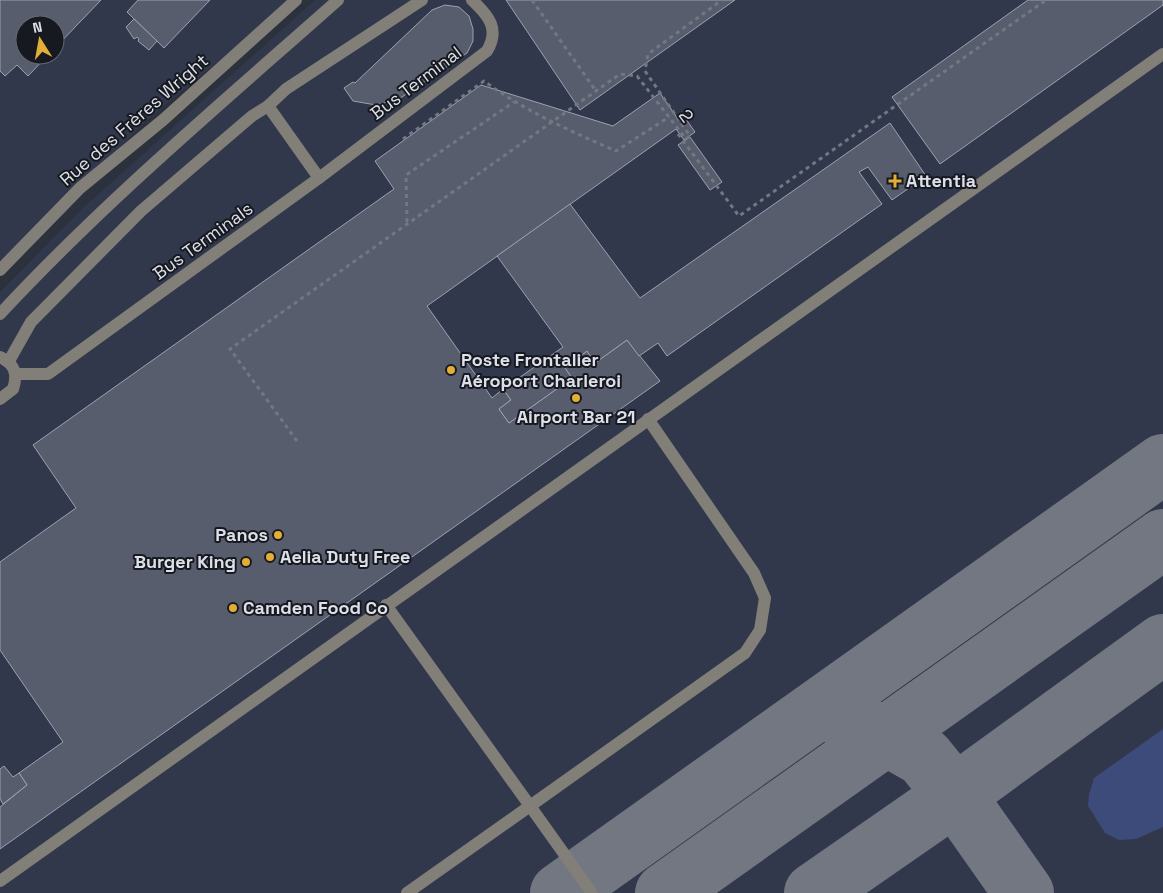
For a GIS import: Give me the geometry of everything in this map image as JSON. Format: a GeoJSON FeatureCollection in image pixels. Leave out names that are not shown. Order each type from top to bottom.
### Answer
{"type":"FeatureCollection","features":[{"type":"Feature","properties":{"kind":"street","name":"Rue des Frères Wright"},"geometry":{"type":"LineString","coordinates":[[0,270],[80,188],[163,120],[296,0]]}},
{"type":"Feature","properties":{"kind":"street"},"geometry":{"type":"LineString","coordinates":[[0,314],[53,256],[338,0]]}},
{"type":"Feature","properties":{"kind":"street"},"geometry":{"type":"LineString","coordinates":[[0,399],[13,389],[16,374],[5,359],[31,322],[141,212],[252,116],[268,106],[286,88],[422,0]]}},
{"type":"Feature","properties":{"kind":"street","name":"Bus Terminal"},"geometry":{"type":"LineString","coordinates":[[319,178],[487,51],[493,40],[494,32],[490,21],[472,0]]}},
{"type":"Feature","properties":{"kind":"street"},"geometry":{"type":"LineString","coordinates":[[0,881],[1163,54]]}},
{"type":"Feature","properties":{"kind":"street"},"geometry":{"type":"LineString","coordinates":[[268,106],[319,178]]}},
{"type":"Feature","properties":{"kind":"street","name":"Bus Terminals"},"geometry":{"type":"LineString","coordinates":[[16,374],[48,374],[319,178]]}},
{"type":"Feature","properties":{"kind":"street"},"geometry":{"type":"LineString","coordinates":[[407,893],[745,653],[760,630],[764,598],[754,573],[648,419]]}},
{"type":"Feature","properties":{"kind":"street"},"geometry":{"type":"LineString","coordinates":[[386,605],[592,893]]}},
{"type":"Feature","properties":{"kind":"path"},"geometry":{"type":"LineString","coordinates":[[297,441],[230,349],[596,91],[532,0]]}},
{"type":"Feature","properties":{"kind":"path"},"geometry":{"type":"LineString","coordinates":[[660,105],[665,101],[646,72],[648,54],[722,0]]}},
{"type":"Feature","properties":{"kind":"path"},"geometry":{"type":"LineString","coordinates":[[678,134],[739,216],[1046,0]]}},
{"type":"Feature","properties":{"kind":"path","name":"2"},"geometry":{"type":"LineString","coordinates":[[596,91],[620,74],[637,76],[686,139],[690,136],[665,101]]}},
{"type":"Feature","properties":{"kind":"path"},"geometry":{"type":"LineString","coordinates":[[397,143],[484,81],[514,102],[551,122],[616,151],[669,117]]}},
{"type":"Feature","properties":{"kind":"path"},"geometry":{"type":"LineString","coordinates":[[407,223],[406,175],[514,102]]}},
{"type":"Feature","properties":{"kind":"shaded area"},"geometry":{"type":"Polygon","coordinates":[[[0,0],[293,0],[148,119],[0,270],[0,0]]]}},
{"type":"Feature","properties":{"kind":"shaded area"},"geometry":{"type":"Polygon","coordinates":[[[315,0],[1163,0],[1163,893],[0,893],[0,292],[84,207],[315,0]]]}},
{"type":"Feature","properties":{"kind":"shaded area"},"geometry":{"type":"Polygon","coordinates":[[[1163,729],[1163,827],[1136,839],[1119,840],[1105,833],[1088,806],[1089,794],[1094,778],[1163,729]]]}},
{"type":"Feature","properties":{"kind":"building"},"geometry":{"type":"Polygon","coordinates":[[[0,0],[101,0],[65,38],[65,15],[15,15],[15,65],[17,65],[5,76],[0,71],[0,0]]]}},
{"type":"Feature","properties":{"kind":"building"},"geometry":{"type":"Polygon","coordinates":[[[138,0],[210,0],[164,48],[127,12],[138,0]]]}},
{"type":"Feature","properties":{"kind":"building"},"geometry":{"type":"Polygon","coordinates":[[[506,0],[735,0],[580,110],[506,0]]]}},
{"type":"Feature","properties":{"kind":"building"},"geometry":{"type":"Polygon","coordinates":[[[1028,0],[1163,0],[1163,5],[940,164],[892,97],[1028,0]]]}},
{"type":"Feature","properties":{"kind":"building"},"geometry":{"type":"Polygon","coordinates":[[[445,5],[459,7],[469,16],[473,29],[473,41],[467,53],[399,99],[376,105],[353,101],[344,88],[353,82],[355,83],[432,10],[445,5]]]}},
{"type":"Feature","properties":{"kind":"building"},"geometry":{"type":"Polygon","coordinates":[[[134,19],[157,41],[149,50],[138,41],[137,37],[134,39],[126,27],[134,19]]]}},
{"type":"Feature","properties":{"kind":"building"},"geometry":{"type":"Polygon","coordinates":[[[17,65],[38,65],[28,76],[17,65]]]}},
{"type":"Feature","properties":{"kind":"building"},"geometry":{"type":"Polygon","coordinates":[[[481,85],[613,126],[660,93],[678,119],[683,115],[695,132],[684,140],[676,129],[427,306],[492,398],[503,389],[511,400],[499,409],[509,423],[572,378],[565,368],[587,351],[595,363],[627,340],[660,381],[0,849],[0,807],[27,785],[19,773],[63,742],[0,650],[0,562],[76,508],[33,445],[394,189],[375,161],[481,85]]]}},
{"type":"Feature","properties":{"kind":"building"},"geometry":{"type":"Polygon","coordinates":[[[890,123],[926,176],[892,200],[868,167],[859,172],[882,204],[667,356],[658,343],[639,356],[627,340],[595,363],[587,351],[565,368],[572,378],[509,423],[499,409],[511,400],[503,389],[563,347],[497,256],[570,204],[640,298],[890,123]]]}},
{"type":"Feature","properties":{"kind":"building"},"geometry":{"type":"Polygon","coordinates":[[[690,137],[722,182],[710,190],[678,145],[690,137]]]}},
{"type":"Feature","properties":{"kind":"building"},"geometry":{"type":"Polygon","coordinates":[[[4,766],[13,777],[19,773],[27,785],[3,804],[0,799],[0,769],[4,766]]]}},
{"type":"Feature","properties":{"kind":"taxiway"},"geometry":{"type":"LineString","coordinates":[[560,893],[1163,464]]}},
{"type":"Feature","properties":{"kind":"taxiway"},"geometry":{"type":"LineString","coordinates":[[665,893],[1163,539]]}},
{"type":"Feature","properties":{"kind":"taxiway"},"geometry":{"type":"LineString","coordinates":[[814,893],[945,802],[1163,644]]}},
{"type":"Feature","properties":{"kind":"taxiway"},"geometry":{"type":"LineString","coordinates":[[851,728],[880,732],[924,757],[955,795],[1024,893]]}},
{"type":"Feature","properties":{"kind":"place","name":"Attentia"},"geometry":{"type":"Point","coordinates":[895,181]}},
{"type":"Feature","properties":{"kind":"place","name":"Poste Frontalier Aéroport Charleroi"},"geometry":{"type":"Point","coordinates":[451,370]}},
{"type":"Feature","properties":{"kind":"place","name":"Airport Bar 21"},"geometry":{"type":"Point","coordinates":[576,398]}},
{"type":"Feature","properties":{"kind":"place","name":"Panos"},"geometry":{"type":"Point","coordinates":[278,535]}},
{"type":"Feature","properties":{"kind":"place","name":"Aelia Duty Free"},"geometry":{"type":"Point","coordinates":[270,557]}},
{"type":"Feature","properties":{"kind":"place","name":"Burger King"},"geometry":{"type":"Point","coordinates":[246,562]}},
{"type":"Feature","properties":{"kind":"place","name":"Camden Food Co"},"geometry":{"type":"Point","coordinates":[233,608]}}]}
